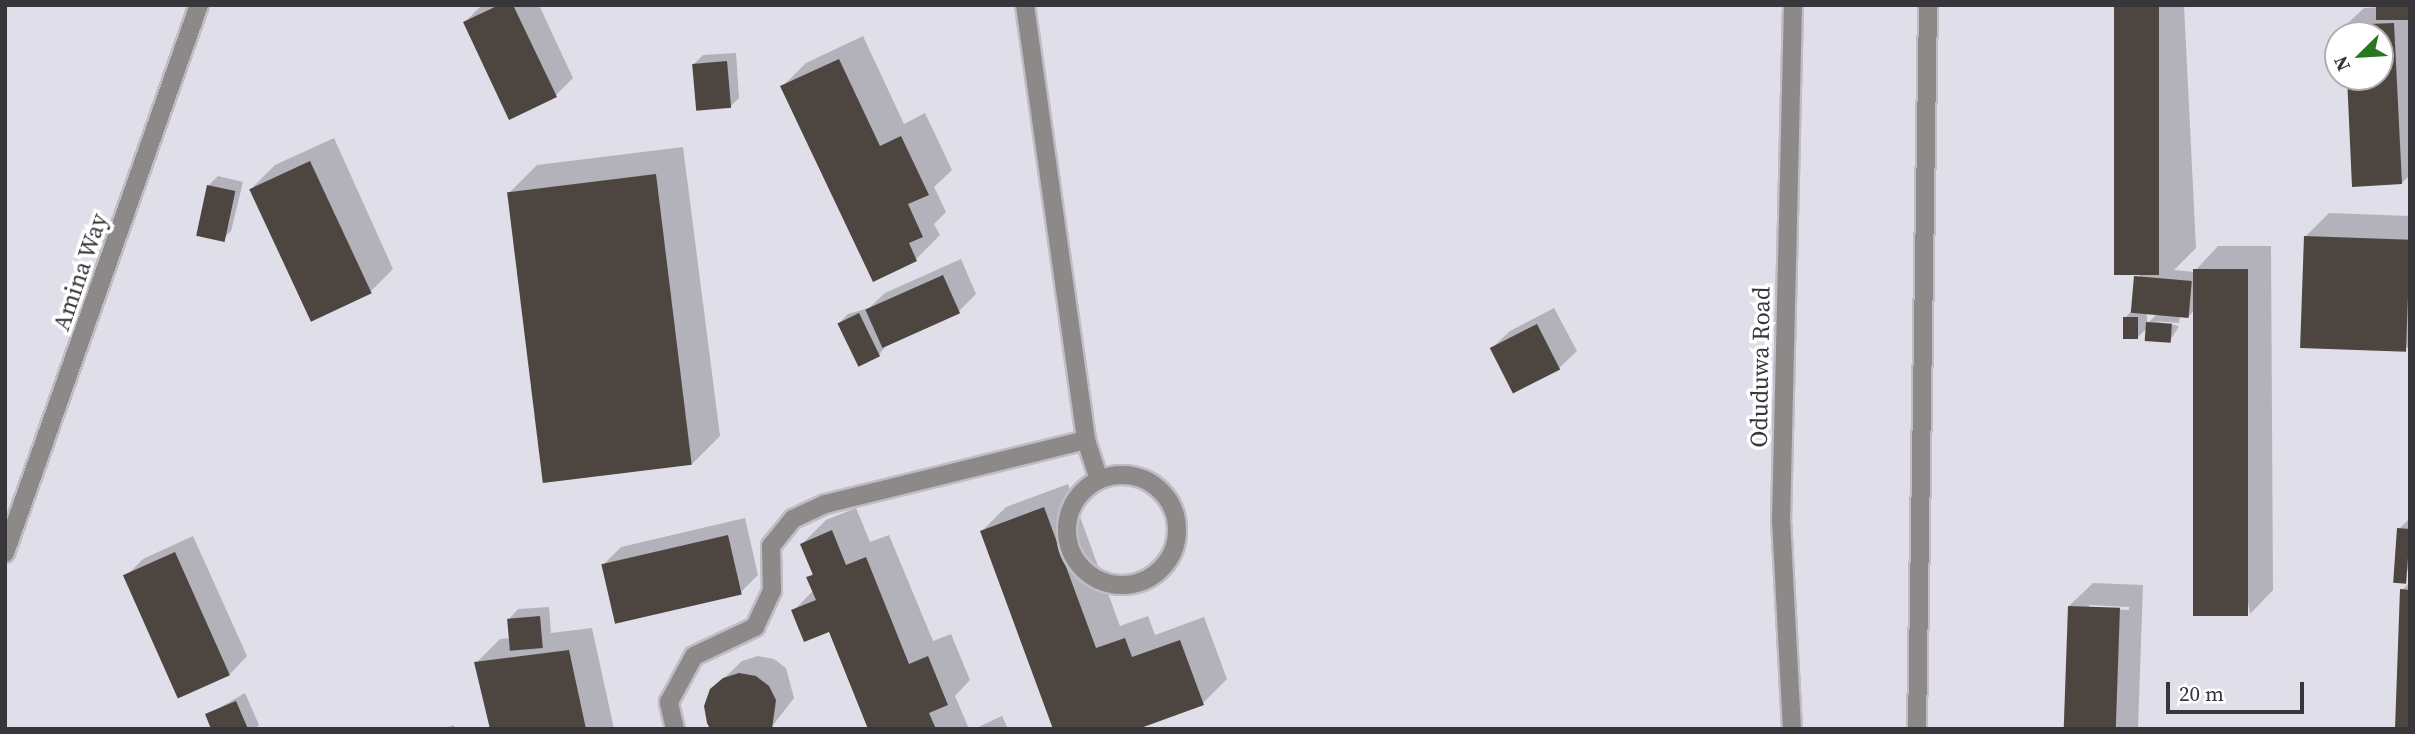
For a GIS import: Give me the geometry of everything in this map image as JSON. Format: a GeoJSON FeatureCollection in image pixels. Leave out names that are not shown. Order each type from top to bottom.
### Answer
{"type":"FeatureCollection","features":[{"type":"Feature","properties":{"kind":"street","name":"Amina Way"},"geometry":{"type":"LineString","coordinates":[[5,553],[199,5]]}},
{"type":"Feature","properties":{"kind":"street"},"geometry":{"type":"LineString","coordinates":[[1025,5],[1086,440],[1098,478]]}},
{"type":"Feature","properties":{"kind":"street","name":"Oduduwa Road"},"geometry":{"type":"LineString","coordinates":[[1791,726],[1781,521],[1793,5]]}},
{"type":"Feature","properties":{"kind":"street"},"geometry":{"type":"LineString","coordinates":[[1917,729],[1928,5]]}},
{"type":"Feature","properties":{"kind":"street"},"geometry":{"type":"LineString","coordinates":[[675,729],[669,702],[694,656],[755,627],[772,591],[771,546],[793,519],[824,504],[1086,440]]}},
{"type":"Feature","properties":{"kind":"street"},"geometry":{"type":"LineString","coordinates":[[1142,476],[1174,506],[1177,551],[1147,583],[1102,584],[1070,554],[1068,510],[1098,478],[1142,476]]}},
{"type":"Feature","properties":{"kind":"building"},"geometry":{"type":"Polygon","coordinates":[[[499,5],[513,5],[557,97],[509,120],[463,22],[499,5]]]}},
{"type":"Feature","properties":{"kind":"building"},"geometry":{"type":"Polygon","coordinates":[[[2114,5],[2159,5],[2159,275],[2114,275],[2114,5]]]}},
{"type":"Feature","properties":{"kind":"building"},"geometry":{"type":"Polygon","coordinates":[[[2376,5],[2410,5],[2410,20],[2376,20],[2376,5]]]}},
{"type":"Feature","properties":{"kind":"building"},"geometry":{"type":"Polygon","coordinates":[[[2394,23],[2402,184],[2352,187],[2348,91],[2394,91],[2394,23]]]}},
{"type":"Feature","properties":{"kind":"building"},"geometry":{"type":"Polygon","coordinates":[[[839,59],[880,146],[901,136],[929,195],[908,204],[923,237],[909,243],[917,261],[873,282],[780,86],[839,59]]]}},
{"type":"Feature","properties":{"kind":"building"},"geometry":{"type":"Polygon","coordinates":[[[727,61],[731,108],[696,111],[692,64],[727,61]]]}},
{"type":"Feature","properties":{"kind":"building"},"geometry":{"type":"Polygon","coordinates":[[[310,161],[372,293],[311,322],[249,189],[310,161]]]}},
{"type":"Feature","properties":{"kind":"building"},"geometry":{"type":"Polygon","coordinates":[[[656,174],[692,465],[543,483],[507,192],[656,174]]]}},
{"type":"Feature","properties":{"kind":"building"},"geometry":{"type":"Polygon","coordinates":[[[207,185],[235,191],[225,242],[196,236],[207,185]]]}},
{"type":"Feature","properties":{"kind":"building"},"geometry":{"type":"Polygon","coordinates":[[[2304,236],[2410,240],[2406,352],[2300,348],[2304,236]]]}},
{"type":"Feature","properties":{"kind":"building"},"geometry":{"type":"Polygon","coordinates":[[[2193,269],[2248,269],[2248,616],[2193,616],[2193,269]]]}},
{"type":"Feature","properties":{"kind":"building"},"geometry":{"type":"Polygon","coordinates":[[[943,275],[960,313],[882,348],[865,310],[943,275]]]}},
{"type":"Feature","properties":{"kind":"building"},"geometry":{"type":"Polygon","coordinates":[[[2134,276],[2192,281],[2189,318],[2131,313],[2134,276]]]}},
{"type":"Feature","properties":{"kind":"building"},"geometry":{"type":"Polygon","coordinates":[[[859,313],[880,356],[858,367],[837,324],[859,313]]]}},
{"type":"Feature","properties":{"kind":"building"},"geometry":{"type":"Polygon","coordinates":[[[2123,317],[2138,317],[2138,339],[2123,339],[2123,317]]]}},
{"type":"Feature","properties":{"kind":"building"},"geometry":{"type":"Polygon","coordinates":[[[2146,322],[2172,324],[2171,343],[2145,341],[2146,322]]]}},
{"type":"Feature","properties":{"kind":"building"},"geometry":{"type":"Polygon","coordinates":[[[1537,324],[1560,369],[1513,394],[1490,348],[1537,324]]]}},
{"type":"Feature","properties":{"kind":"building"},"geometry":{"type":"Polygon","coordinates":[[[1044,507],[1096,648],[1125,638],[1132,657],[1180,640],[1204,705],[1138,729],[1053,729],[980,531],[1044,507]]]}},
{"type":"Feature","properties":{"kind":"building"},"geometry":{"type":"Polygon","coordinates":[[[2397,528],[2410,529],[2406,584],[2393,583],[2397,528]]]}},
{"type":"Feature","properties":{"kind":"building"},"geometry":{"type":"Polygon","coordinates":[[[832,530],[846,565],[866,557],[909,664],[928,656],[948,705],[929,713],[936,729],[868,729],[829,632],[804,642],[791,610],[816,600],[806,577],[813,575],[800,544],[832,530]]]}},
{"type":"Feature","properties":{"kind":"building"},"geometry":{"type":"Polygon","coordinates":[[[728,535],[742,594],[615,624],[601,564],[728,535]]]}},
{"type":"Feature","properties":{"kind":"building"},"geometry":{"type":"Polygon","coordinates":[[[175,552],[230,675],[178,699],[123,575],[175,552]]]}},
{"type":"Feature","properties":{"kind":"building"},"geometry":{"type":"Polygon","coordinates":[[[2400,589],[2410,590],[2410,729],[2395,729],[2400,589]]]}},
{"type":"Feature","properties":{"kind":"building"},"geometry":{"type":"Polygon","coordinates":[[[2068,606],[2120,608],[2116,729],[2064,729],[2068,606]]]}},
{"type":"Feature","properties":{"kind":"building"},"geometry":{"type":"Polygon","coordinates":[[[540,616],[543,648],[510,651],[507,619],[540,616]]]}},
{"type":"Feature","properties":{"kind":"building"},"geometry":{"type":"Polygon","coordinates":[[[569,650],[586,729],[490,729],[474,662],[569,650]]]}},
{"type":"Feature","properties":{"kind":"building"},"geometry":{"type":"Polygon","coordinates":[[[739,673],[756,676],[769,686],[776,700],[772,729],[710,729],[704,706],[710,689],[723,678],[739,673]]]}},
{"type":"Feature","properties":{"kind":"building"},"geometry":{"type":"Polygon","coordinates":[[[236,701],[248,729],[211,729],[205,714],[236,701]]]}}]}
